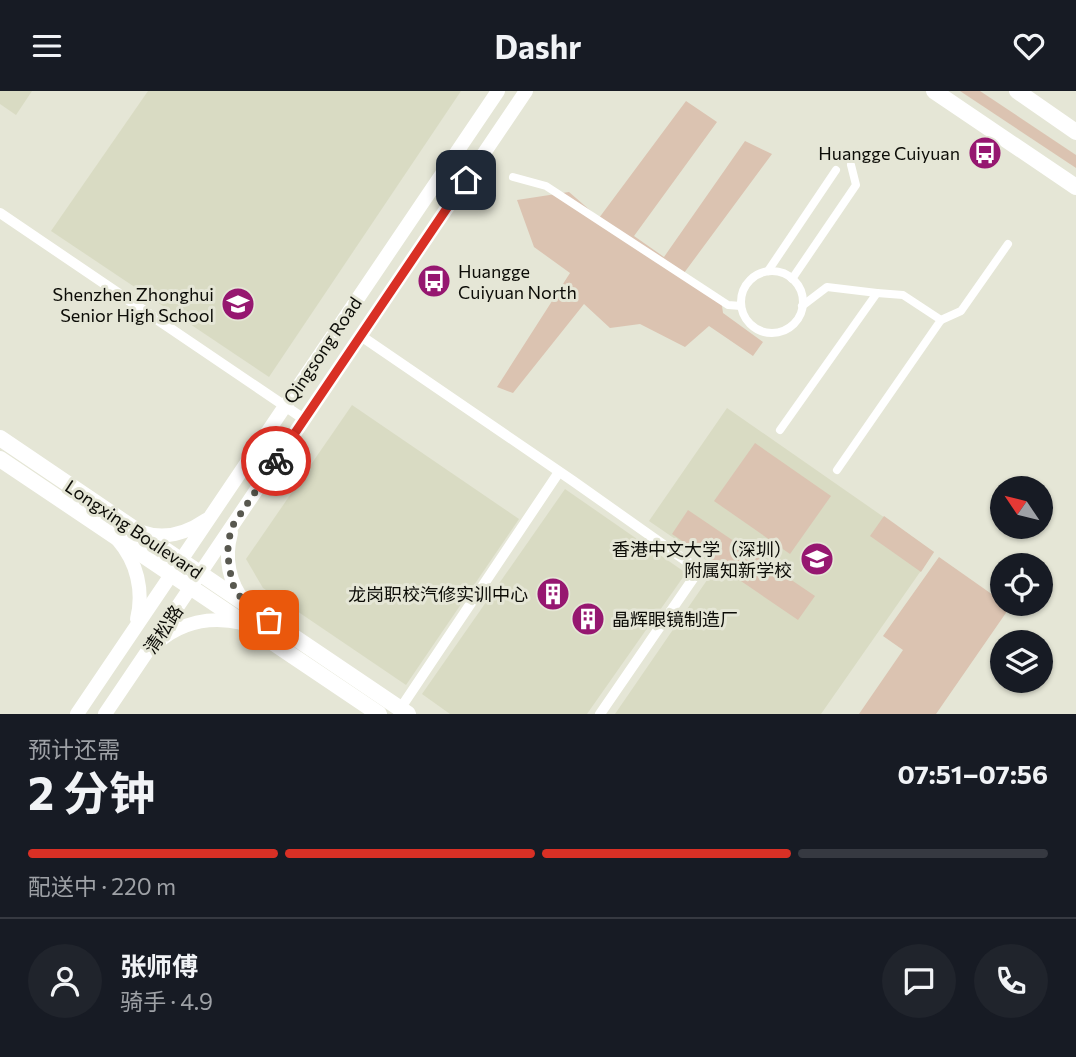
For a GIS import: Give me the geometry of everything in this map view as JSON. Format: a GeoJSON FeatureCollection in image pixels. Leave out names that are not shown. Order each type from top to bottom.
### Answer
{"type":"FeatureCollection","features":[{"type":"Feature","properties":{"kind":"main road"},"geometry":{"type":"LineString","coordinates":[[934,91],[1076,187]]}},
{"type":"Feature","properties":{"kind":"main road"},"geometry":{"type":"LineString","coordinates":[[1017,91],[1076,132]]}},
{"type":"Feature","properties":{"kind":"main road","name":"Longxing Boulevard"},"geometry":{"type":"LineString","coordinates":[[0,439],[135,530],[176,567]]}},
{"type":"Feature","properties":{"kind":"main road","name":"Longxing Boulevard"},"geometry":{"type":"LineString","coordinates":[[0,459],[112,534],[176,567],[245,624],[379,714]]}},
{"type":"Feature","properties":{"kind":"main road","name":"Longxing Boulevard"},"geometry":{"type":"LineString","coordinates":[[195,580],[247,605],[404,711]]}},
{"type":"Feature","properties":{"kind":"street","name":"Qingsong Road"},"geometry":{"type":"LineString","coordinates":[[76,714],[498,91]]}},
{"type":"Feature","properties":{"kind":"street","name":"清松路"},"geometry":{"type":"LineString","coordinates":[[105,714],[526,91]]}},
{"type":"Feature","properties":{"kind":"street"},"geometry":{"type":"LineString","coordinates":[[792,279],[856,185],[851,165]]}},
{"type":"Feature","properties":{"kind":"street"},"geometry":{"type":"LineString","coordinates":[[768,271],[836,170]]}},
{"type":"Feature","properties":{"kind":"street"},"geometry":{"type":"LineString","coordinates":[[513,177],[546,185],[728,305],[741,306]]}},
{"type":"Feature","properties":{"kind":"street"},"geometry":{"type":"LineString","coordinates":[[0,213],[304,419]]}},
{"type":"Feature","properties":{"kind":"street"},"geometry":{"type":"LineString","coordinates":[[837,470],[941,320],[961,311],[1008,244]]}},
{"type":"Feature","properties":{"kind":"street"},"geometry":{"type":"LineString","coordinates":[[768,271],[778,272],[792,279],[801,291],[803,306],[798,320],[782,332],[771,334],[752,327],[745,319],[741,306],[744,288],[750,279],[768,271]]}},
{"type":"Feature","properties":{"kind":"street"},"geometry":{"type":"LineString","coordinates":[[803,306],[827,287],[903,295],[941,320]]}},
{"type":"Feature","properties":{"kind":"street"},"geometry":{"type":"LineString","coordinates":[[780,431],[877,293]]}},
{"type":"Feature","properties":{"kind":"street"},"geometry":{"type":"LineString","coordinates":[[360,336],[699,570],[600,714]]}},
{"type":"Feature","properties":{"kind":"street"},"geometry":{"type":"LineString","coordinates":[[404,711],[559,472]]}},
{"type":"Feature","properties":{"kind":"street"},"geometry":{"type":"LineString","coordinates":[[135,530],[161,536],[173,534],[198,525],[210,517]]}},
{"type":"Feature","properties":{"kind":"street"},"geometry":{"type":"LineString","coordinates":[[233,525],[228,542],[230,572],[232,583],[247,605]]}},
{"type":"Feature","properties":{"kind":"street"},"geometry":{"type":"LineString","coordinates":[[112,534],[129,555],[139,583],[140,608],[132,632]]}},
{"type":"Feature","properties":{"kind":"street"},"geometry":{"type":"LineString","coordinates":[[148,651],[178,629],[197,622],[227,619],[245,624]]}},
{"type":"Feature","properties":{"kind":"shaded area"},"geometry":{"type":"Polygon","coordinates":[[[0,91],[32,91],[16,115],[0,104],[0,91]]]}},
{"type":"Feature","properties":{"kind":"shaded area","name":"Shenzhen Zhonghui Senior High School"},"geometry":{"type":"Polygon","coordinates":[[[148,91],[461,91],[269,377],[51,231],[148,91]]]}},
{"type":"Feature","properties":{"kind":"shaded area"},"geometry":{"type":"Polygon","coordinates":[[[960,91],[980,91],[1076,155],[1076,168],[960,91]]]}},
{"type":"Feature","properties":{"kind":"shaded area"},"geometry":{"type":"Polygon","coordinates":[[[686,101],[717,122],[634,236],[664,257],[745,141],[772,154],[684,273],[721,299],[723,313],[763,342],[753,356],[709,326],[685,347],[640,324],[610,328],[584,304],[513,393],[497,387],[570,273],[534,247],[517,200],[569,192],[599,218],[686,101]]]}},
{"type":"Feature","properties":{"kind":"shaded area"},"geometry":{"type":"Polygon","coordinates":[[[352,405],[519,519],[406,685],[263,588],[246,559],[352,405]]]}},
{"type":"Feature","properties":{"kind":"shaded area","name":"香港中文大学（深圳） 附属知新学校"},"geometry":{"type":"Polygon","coordinates":[[[727,408],[934,552],[821,714],[615,714],[716,567],[649,521],[727,408]]]}},
{"type":"Feature","properties":{"kind":"shaded area"},"geometry":{"type":"Polygon","coordinates":[[[755,443],[831,496],[790,554],[714,501],[755,443]]]}},
{"type":"Feature","properties":{"kind":"shaded area"},"geometry":{"type":"Polygon","coordinates":[[[565,489],[686,573],[587,714],[450,714],[422,694],[565,489]]]}},
{"type":"Feature","properties":{"kind":"shaded area"},"geometry":{"type":"Polygon","coordinates":[[[688,510],[815,596],[798,620],[672,534],[688,510]]]}},
{"type":"Feature","properties":{"kind":"shaded area"},"geometry":{"type":"Polygon","coordinates":[[[884,516],[934,552],[921,572],[870,536],[884,516]]]}},
{"type":"Feature","properties":{"kind":"shaded area"},"geometry":{"type":"Polygon","coordinates":[[[939,557],[990,593],[990,616],[1004,616],[994,630],[990,630],[990,636],[936,714],[859,714],[903,650],[883,636],[939,557]]]}},
{"type":"Feature","properties":{"kind":"way so far"},"geometry":{"type":"LineString","coordinates":[[269,620],[247,605],[232,583],[228,542],[233,525],[276,461]]}},
{"type":"Feature","properties":{"kind":"place","name":"Huangge Cuiyuan"},"geometry":{"type":"Point","coordinates":[985,153]}},
{"type":"Feature","properties":{"kind":"place","name":"Huangge Cuiyuan North"},"geometry":{"type":"Point","coordinates":[434,281]}},
{"type":"Feature","properties":{"kind":"place","name":"Shenzhen Zhonghui Senior High School"},"geometry":{"type":"Point","coordinates":[238,304]}},
{"type":"Feature","properties":{"kind":"place","name":"香港中文大学（深圳） 附属知新学校"},"geometry":{"type":"Point","coordinates":[817,559]}},
{"type":"Feature","properties":{"kind":"place","name":"龙岗职校汽修实训中心"},"geometry":{"type":"Point","coordinates":[553,594]}},
{"type":"Feature","properties":{"kind":"place","name":"晶辉眼镜制造厂"},"geometry":{"type":"Point","coordinates":[588,619]}},
{"type":"Feature","properties":{"kind":"route"},"geometry":{"type":"LineString","coordinates":[[276,461],[466,180]]}}]}
